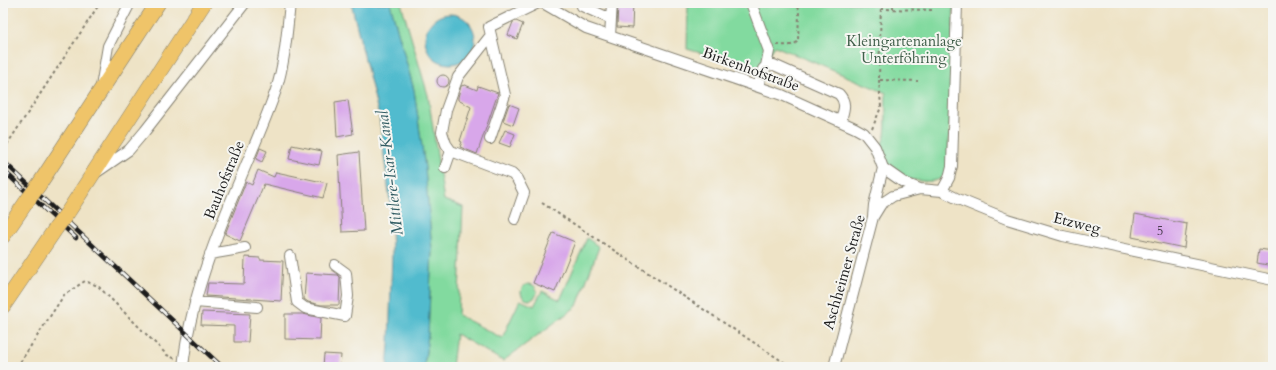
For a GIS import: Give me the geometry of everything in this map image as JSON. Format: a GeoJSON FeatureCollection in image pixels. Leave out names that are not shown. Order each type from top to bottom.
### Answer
{"type":"FeatureCollection","features":[{"type":"Feature","properties":{"kind":"highway"},"geometry":{"type":"LineString","coordinates":[[3,236],[100,93],[158,3]]}},
{"type":"Feature","properties":{"kind":"highway"},"geometry":{"type":"LineString","coordinates":[[3,306],[68,212],[204,3]]}},
{"type":"Feature","properties":{"kind":"street"},"geometry":{"type":"LineString","coordinates":[[100,93],[108,46],[130,3]]}},
{"type":"Feature","properties":{"kind":"street"},"geometry":{"type":"LineString","coordinates":[[92,175],[129,150],[246,3]]}},
{"type":"Feature","properties":{"kind":"street","name":"Bauhofstraße"},"geometry":{"type":"LineString","coordinates":[[183,365],[187,334],[204,271],[240,179],[263,126],[276,88],[285,46],[290,3]]}},
{"type":"Feature","properties":{"kind":"street"},"geometry":{"type":"LineString","coordinates":[[490,139],[505,95],[489,27],[538,3]]}},
{"type":"Feature","properties":{"kind":"street","name":"Birkenhofstraße"},"geometry":{"type":"LineString","coordinates":[[543,3],[586,28],[782,94],[841,120],[864,133],[875,146],[883,168]]}},
{"type":"Feature","properties":{"kind":"street"},"geometry":{"type":"LineString","coordinates":[[582,3],[582,6],[611,19]]}},
{"type":"Feature","properties":{"kind":"street"},"geometry":{"type":"LineString","coordinates":[[610,36],[612,3]]}},
{"type":"Feature","properties":{"kind":"street"},"geometry":{"type":"LineString","coordinates":[[751,3],[769,51],[766,66],[762,70],[758,86]]}},
{"type":"Feature","properties":{"kind":"street"},"geometry":{"type":"LineString","coordinates":[[942,191],[949,178],[952,166],[957,3]]}},
{"type":"Feature","properties":{"kind":"street"},"geometry":{"type":"LineString","coordinates":[[491,35],[458,77],[446,110],[442,132],[446,144],[451,151],[512,174],[517,179],[524,193],[515,219]]}},
{"type":"Feature","properties":{"kind":"street"},"geometry":{"type":"LineString","coordinates":[[766,66],[774,65],[839,94],[845,105],[841,120]]}},
{"type":"Feature","properties":{"kind":"street"},"geometry":{"type":"LineString","coordinates":[[445,168],[451,151]]}},
{"type":"Feature","properties":{"kind":"street"},"geometry":{"type":"LineString","coordinates":[[873,217],[874,205],[883,168]]}},
{"type":"Feature","properties":{"kind":"street","name":"Etzweg"},"geometry":{"type":"LineString","coordinates":[[883,168],[903,182],[920,189],[942,191],[1007,219],[1063,236],[1273,280]]}},
{"type":"Feature","properties":{"kind":"street","name":"Aschheimer Straße"},"geometry":{"type":"LineString","coordinates":[[834,367],[873,217],[881,204],[892,196],[920,189]]}},
{"type":"Feature","properties":{"kind":"street"},"geometry":{"type":"LineString","coordinates":[[210,254],[244,248]]}},
{"type":"Feature","properties":{"kind":"street"},"geometry":{"type":"LineString","coordinates":[[290,256],[296,302],[305,308],[345,316],[348,296],[346,273],[335,265]]}},
{"type":"Feature","properties":{"kind":"street"},"geometry":{"type":"LineString","coordinates":[[195,302],[257,307]]}},
{"type":"Feature","properties":{"kind":"path"},"geometry":{"type":"LineString","coordinates":[[3,143],[6,146],[100,3]]}},
{"type":"Feature","properties":{"kind":"path"},"geometry":{"type":"LineString","coordinates":[[767,45],[792,45],[797,42],[799,39],[798,3]]}},
{"type":"Feature","properties":{"kind":"path"},"geometry":{"type":"LineString","coordinates":[[869,139],[881,107],[879,80],[881,3]]}},
{"type":"Feature","properties":{"kind":"path"},"geometry":{"type":"LineString","coordinates":[[893,3],[893,9]]}},
{"type":"Feature","properties":{"kind":"path"},"geometry":{"type":"LineString","coordinates":[[880,9],[934,10]]}},
{"type":"Feature","properties":{"kind":"path"},"geometry":{"type":"LineString","coordinates":[[879,80],[918,81]]}},
{"type":"Feature","properties":{"kind":"path"},"geometry":{"type":"LineString","coordinates":[[542,203],[791,367]]}},
{"type":"Feature","properties":{"kind":"path"},"geometry":{"type":"LineString","coordinates":[[17,367],[64,295],[85,280],[98,286],[167,356],[183,365]]}},
{"type":"Feature","properties":{"kind":"green space"},"geometry":{"type":"Polygon","coordinates":[[[390,3],[401,3],[428,95],[444,200],[463,207],[458,315],[502,338],[520,300],[534,306],[542,291],[560,300],[587,238],[599,247],[577,306],[503,361],[456,334],[452,367],[424,367],[428,335],[432,250],[425,168],[414,90],[390,3]]]}},
{"type":"Feature","properties":{"kind":"green space","name":"Kleingartenanlage Unterföhring"},"geometry":{"type":"Polygon","coordinates":[[[688,3],[954,3],[948,171],[940,179],[926,181],[908,179],[889,168],[882,156],[881,148],[886,131],[886,93],[775,46],[758,70],[687,49],[688,3]]]}},
{"type":"Feature","properties":{"kind":"green space"},"geometry":{"type":"Polygon","coordinates":[[[529,284],[536,289],[537,292],[532,299],[529,300],[522,295],[521,292],[526,285],[529,284]]]}},
{"type":"Feature","properties":{"kind":"water","name":"Mittlere-Isar-Kanal"},"geometry":{"type":"Polygon","coordinates":[[[351,3],[390,3],[414,90],[425,168],[432,250],[428,335],[424,367],[387,367],[392,254],[391,210],[379,116],[351,3]]]}},
{"type":"Feature","properties":{"kind":"water"},"geometry":{"type":"Polygon","coordinates":[[[450,14],[460,16],[468,21],[473,29],[475,39],[473,49],[468,57],[460,62],[450,64],[440,62],[432,57],[427,49],[425,39],[427,29],[432,21],[440,16],[450,14]]]}},
{"type":"Feature","properties":{"kind":"building"},"geometry":{"type":"Polygon","coordinates":[[[618,3],[633,3],[632,28],[617,27],[618,3]]]}},
{"type":"Feature","properties":{"kind":"building"},"geometry":{"type":"Polygon","coordinates":[[[516,21],[523,24],[517,39],[508,35],[513,22],[516,21]]]}},
{"type":"Feature","properties":{"kind":"building"},"geometry":{"type":"Polygon","coordinates":[[[441,75],[445,75],[449,81],[445,87],[441,87],[437,83],[437,79],[441,75]]]}},
{"type":"Feature","properties":{"kind":"building"},"geometry":{"type":"Polygon","coordinates":[[[465,85],[477,90],[478,86],[498,93],[477,154],[460,147],[462,142],[460,141],[471,107],[458,100],[461,86],[465,85]]]}},
{"type":"Feature","properties":{"kind":"building"},"geometry":{"type":"Polygon","coordinates":[[[348,100],[353,134],[337,137],[335,102],[348,100]]]}},
{"type":"Feature","properties":{"kind":"building"},"geometry":{"type":"Polygon","coordinates":[[[509,104],[519,108],[513,125],[503,121],[509,104]]]}},
{"type":"Feature","properties":{"kind":"building"},"geometry":{"type":"Polygon","coordinates":[[[505,130],[515,134],[510,147],[499,143],[505,130]]]}},
{"type":"Feature","properties":{"kind":"building"},"geometry":{"type":"Polygon","coordinates":[[[292,145],[322,151],[319,165],[289,159],[292,145]]]}},
{"type":"Feature","properties":{"kind":"building"},"geometry":{"type":"Polygon","coordinates":[[[260,148],[267,151],[262,162],[256,159],[260,148]]]}},
{"type":"Feature","properties":{"kind":"building"},"geometry":{"type":"Polygon","coordinates":[[[359,152],[364,231],[342,232],[338,155],[359,152]]]}},
{"type":"Feature","properties":{"kind":"building"},"geometry":{"type":"Polygon","coordinates":[[[258,170],[274,177],[276,172],[327,183],[323,198],[264,184],[240,241],[225,234],[246,182],[252,185],[258,170]]]}},
{"type":"Feature","properties":{"kind":"building"},"geometry":{"type":"Polygon","coordinates":[[[1135,214],[1187,224],[1184,248],[1132,237],[1135,214]]]}},
{"type":"Feature","properties":{"kind":"building"},"geometry":{"type":"Polygon","coordinates":[[[553,233],[575,242],[555,292],[533,283],[553,233]]]}},
{"type":"Feature","properties":{"kind":"building"},"geometry":{"type":"Polygon","coordinates":[[[1259,249],[1273,251],[1273,266],[1257,263],[1259,249]]]}},
{"type":"Feature","properties":{"kind":"building"},"geometry":{"type":"Polygon","coordinates":[[[245,257],[260,258],[260,260],[283,261],[281,301],[206,296],[208,283],[244,284],[245,257]]]}},
{"type":"Feature","properties":{"kind":"building"},"geometry":{"type":"Polygon","coordinates":[[[306,273],[338,275],[340,277],[339,305],[321,305],[308,302],[304,299],[306,273]]]}},
{"type":"Feature","properties":{"kind":"building"},"geometry":{"type":"Polygon","coordinates":[[[202,312],[250,314],[248,342],[234,342],[234,326],[201,325],[202,312]]]}},
{"type":"Feature","properties":{"kind":"building"},"geometry":{"type":"Polygon","coordinates":[[[285,314],[303,314],[321,318],[320,340],[285,339],[285,314]]]}},
{"type":"Feature","properties":{"kind":"building"},"geometry":{"type":"Polygon","coordinates":[[[324,354],[341,355],[340,367],[323,367],[324,354]]]}},
{"type":"Feature","properties":{"kind":"railway"},"geometry":{"type":"LineString","coordinates":[[3,161],[222,367]]}},
{"type":"Feature","properties":{"kind":"railway"},"geometry":{"type":"LineString","coordinates":[[3,170],[76,238]]}}]}
